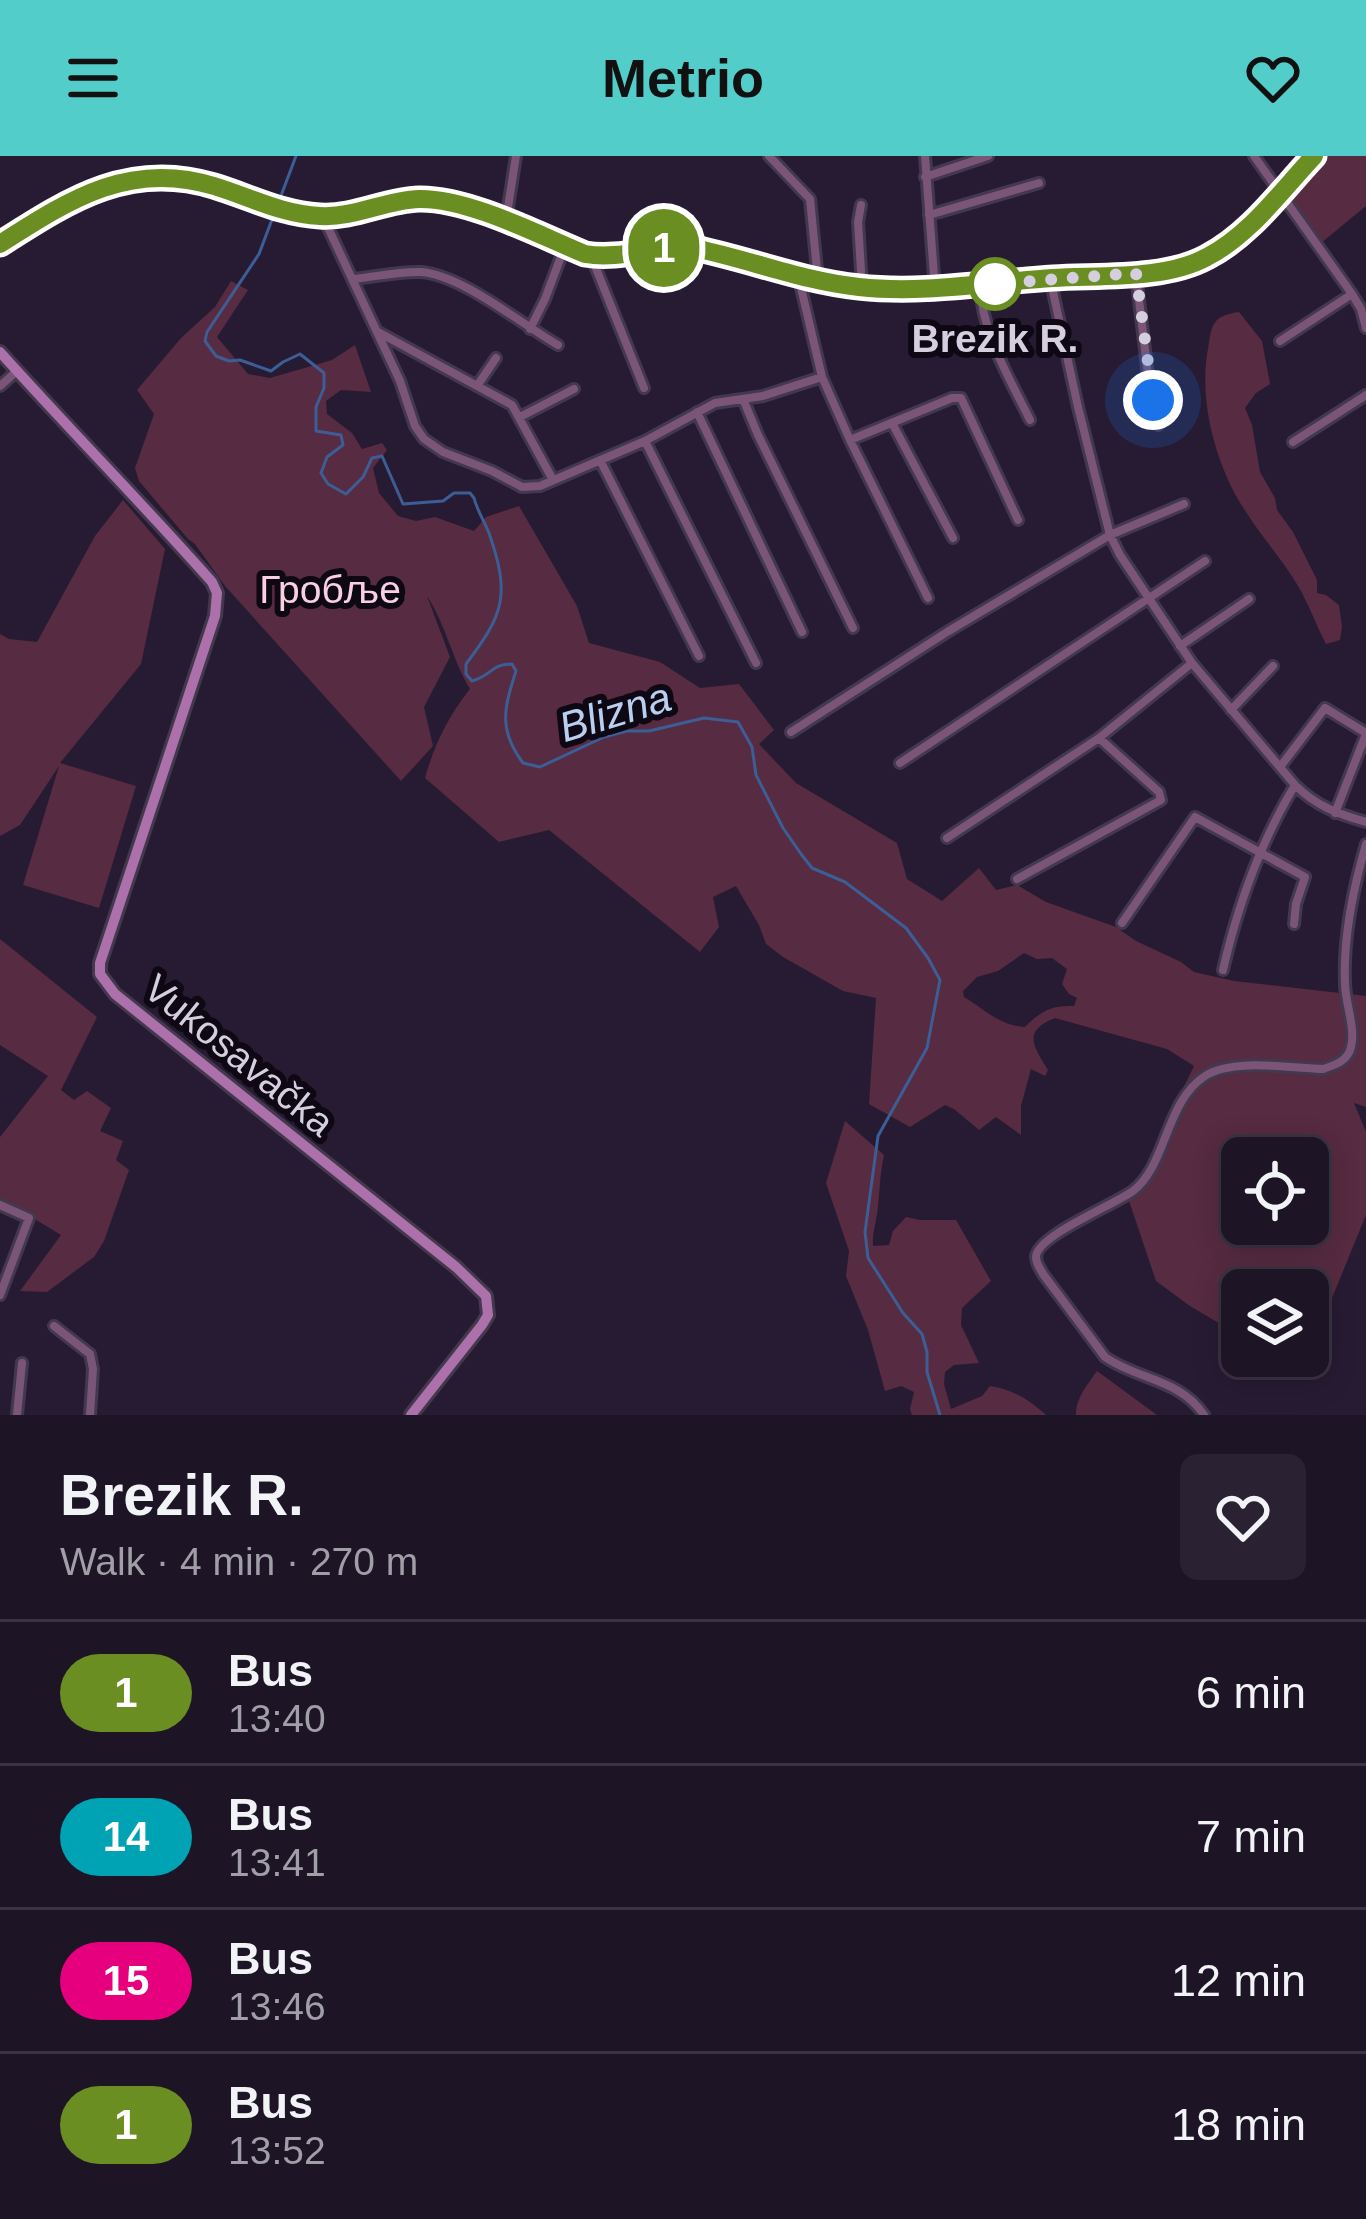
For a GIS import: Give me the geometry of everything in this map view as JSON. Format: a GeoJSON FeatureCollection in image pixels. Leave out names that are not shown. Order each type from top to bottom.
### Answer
{"type":"FeatureCollection","features":[{"type":"Feature","properties":{"kind":"main road"},"geometry":{"type":"LineString","coordinates":[[0,244],[91,191],[112,183],[169,177],[213,185],[290,213],[351,215],[428,199],[467,207],[590,255],[610,257],[689,247],[818,280],[862,287],[935,289],[1182,267],[1211,256],[1246,229],[1314,156]]}},
{"type":"Feature","properties":{"kind":"main road"},"geometry":{"type":"LineString","coordinates":[[0,352],[17,371]]}},
{"type":"Feature","properties":{"kind":"main road","name":"Vukosavačka"},"geometry":{"type":"LineString","coordinates":[[17,371],[136,496],[217,592],[209,638],[100,974],[115,994],[486,1296],[488,1315],[482,1325],[411,1415]]}},
{"type":"Feature","properties":{"kind":"street"},"geometry":{"type":"LineString","coordinates":[[506,222],[516,156]]}},
{"type":"Feature","properties":{"kind":"street"},"geometry":{"type":"LineString","coordinates":[[769,156],[810,199],[818,280]]}},
{"type":"Feature","properties":{"kind":"street"},"geometry":{"type":"LineString","coordinates":[[925,156],[935,289]]}},
{"type":"Feature","properties":{"kind":"street"},"geometry":{"type":"LineString","coordinates":[[926,177],[988,156]]}},
{"type":"Feature","properties":{"kind":"street"},"geometry":{"type":"LineString","coordinates":[[1254,156],[1352,294],[1366,328]]}},
{"type":"Feature","properties":{"kind":"street"},"geometry":{"type":"LineString","coordinates":[[929,215],[1039,183]]}},
{"type":"Feature","properties":{"kind":"street"},"geometry":{"type":"LineString","coordinates":[[861,206],[862,287]]}},
{"type":"Feature","properties":{"kind":"street"},"geometry":{"type":"LineString","coordinates":[[323,217],[400,381],[415,426],[430,444],[522,487],[554,480],[645,441],[715,404],[763,396],[822,377]]}},
{"type":"Feature","properties":{"kind":"street"},"geometry":{"type":"LineString","coordinates":[[530,329],[565,246]]}},
{"type":"Feature","properties":{"kind":"street"},"geometry":{"type":"LineString","coordinates":[[590,255],[644,388]]}},
{"type":"Feature","properties":{"kind":"street"},"geometry":{"type":"LineString","coordinates":[[353,279],[429,273],[474,292],[558,345]]}},
{"type":"Feature","properties":{"kind":"street"},"geometry":{"type":"LineString","coordinates":[[1136,273],[1158,425]]}},
{"type":"Feature","properties":{"kind":"street"},"geometry":{"type":"LineString","coordinates":[[798,275],[822,377],[928,598]]}},
{"type":"Feature","properties":{"kind":"street"},"geometry":{"type":"LineString","coordinates":[[1050,278],[1110,535],[1125,563],[1192,663],[1295,785],[1316,804],[1366,822]]}},
{"type":"Feature","properties":{"kind":"street"},"geometry":{"type":"LineString","coordinates":[[980,285],[983,316],[994,346],[1030,420]]}},
{"type":"Feature","properties":{"kind":"street"},"geometry":{"type":"LineString","coordinates":[[1280,341],[1352,294]]}},
{"type":"Feature","properties":{"kind":"street"},"geometry":{"type":"LineString","coordinates":[[376,331],[512,405],[554,480]]}},
{"type":"Feature","properties":{"kind":"street"},"geometry":{"type":"LineString","coordinates":[[477,386],[496,358]]}},
{"type":"Feature","properties":{"kind":"street"},"geometry":{"type":"LineString","coordinates":[[0,386],[17,371]]}},
{"type":"Feature","properties":{"kind":"street"},"geometry":{"type":"LineString","coordinates":[[520,417],[574,388]]}},
{"type":"Feature","properties":{"kind":"street"},"geometry":{"type":"LineString","coordinates":[[1294,442],[1366,395]]}},
{"type":"Feature","properties":{"kind":"street"},"geometry":{"type":"LineString","coordinates":[[850,440],[961,398],[1018,520]]}},
{"type":"Feature","properties":{"kind":"street"},"geometry":{"type":"LineString","coordinates":[[743,399],[853,628]]}},
{"type":"Feature","properties":{"kind":"street"},"geometry":{"type":"LineString","coordinates":[[697,412],[802,632]]}},
{"type":"Feature","properties":{"kind":"street"},"geometry":{"type":"LineString","coordinates":[[892,423],[952,538]]}},
{"type":"Feature","properties":{"kind":"street"},"geometry":{"type":"LineString","coordinates":[[645,441],[756,663]]}},
{"type":"Feature","properties":{"kind":"street"},"geometry":{"type":"LineString","coordinates":[[600,460],[699,656]]}},
{"type":"Feature","properties":{"kind":"street"},"geometry":{"type":"LineString","coordinates":[[791,732],[1110,535],[1184,504]]}},
{"type":"Feature","properties":{"kind":"street"},"geometry":{"type":"LineString","coordinates":[[900,763],[1204,561]]}},
{"type":"Feature","properties":{"kind":"street"},"geometry":{"type":"LineString","coordinates":[[1180,646],[1249,599]]}},
{"type":"Feature","properties":{"kind":"street"},"geometry":{"type":"LineString","coordinates":[[947,838],[1099,737],[1192,663]]}},
{"type":"Feature","properties":{"kind":"street"},"geometry":{"type":"LineString","coordinates":[[1231,710],[1273,665]]}},
{"type":"Feature","properties":{"kind":"street"},"geometry":{"type":"LineString","coordinates":[[1280,767],[1325,708],[1366,734],[1335,813]]}},
{"type":"Feature","properties":{"kind":"street"},"geometry":{"type":"LineString","coordinates":[[1018,879],[1161,800],[1159,792],[1099,737]]}},
{"type":"Feature","properties":{"kind":"street"},"geometry":{"type":"LineString","coordinates":[[1223,970],[1259,852],[1295,785]]}},
{"type":"Feature","properties":{"kind":"street"},"geometry":{"type":"LineString","coordinates":[[1122,923],[1195,817],[1305,877],[1294,924]]}},
{"type":"Feature","properties":{"kind":"street"},"geometry":{"type":"LineString","coordinates":[[1204,1415],[1181,1391],[1105,1357],[1043,1274],[1036,1254],[1051,1237],[1142,1184],[1188,1090],[1207,1074],[1229,1066],[1323,1069],[1349,1054],[1353,1042],[1345,959],[1353,894],[1366,844]]}},
{"type":"Feature","properties":{"kind":"street"},"geometry":{"type":"LineString","coordinates":[[0,1205],[29,1218],[0,1295]]}},
{"type":"Feature","properties":{"kind":"street"},"geometry":{"type":"LineString","coordinates":[[54,1326],[90,1354],[90,1415]]}},
{"type":"Feature","properties":{"kind":"street"},"geometry":{"type":"LineString","coordinates":[[16,1415],[22,1363]]}},
{"type":"Feature","properties":{"kind":"green space"},"geometry":{"type":"Polygon","coordinates":[[[1325,156],[1366,156],[1366,206],[1321,243],[1287,195],[1325,156]]]}},
{"type":"Feature","properties":{"kind":"green space","name":"Гробље"},"geometry":{"type":"Polygon","coordinates":[[[231,281],[248,290],[217,337],[248,374],[270,378],[332,360],[355,345],[371,392],[341,390],[326,401],[327,414],[352,433],[362,449],[382,443],[387,450],[373,468],[379,493],[398,516],[416,521],[435,517],[474,531],[486,517],[519,506],[577,606],[589,643],[660,662],[700,688],[739,684],[774,730],[759,744],[796,783],[897,843],[907,879],[942,901],[979,868],[996,890],[1017,885],[1046,902],[1116,927],[1194,972],[1366,996],[1366,1107],[1354,1103],[1366,1132],[1366,1215],[1329,1305],[1329,1269],[1221,1269],[1221,1324],[1156,1281],[1126,1192],[1140,1178],[1194,1066],[1167,1049],[1055,1018],[1034,1034],[1048,1070],[1045,1076],[1031,1069],[1021,1106],[1021,1135],[996,1117],[979,1130],[945,1105],[910,1127],[869,1104],[876,998],[843,991],[766,944],[736,886],[713,897],[719,927],[700,952],[549,830],[499,842],[425,778],[443,731],[470,689],[427,596],[450,657],[424,707],[433,746],[401,781],[225,586],[139,481],[135,468],[154,414],[137,390],[215,307],[231,281]],[[1024,953],[998,971],[977,977],[963,991],[964,997],[1000,1020],[1025,1027],[1047,1010],[1074,1006],[1077,998],[1062,984],[1067,969],[1052,958],[1037,959],[1024,953]]]}},
{"type":"Feature","properties":{"kind":"green space"},"geometry":{"type":"Polygon","coordinates":[[[1239,312],[1262,341],[1270,384],[1245,408],[1260,472],[1317,580],[1317,593],[1339,605],[1340,640],[1326,644],[1296,582],[1234,492],[1212,432],[1205,389],[1211,333],[1218,319],[1239,312]]]}},
{"type":"Feature","properties":{"kind":"green space"},"geometry":{"type":"Polygon","coordinates":[[[123,500],[165,549],[141,664],[60,763],[136,786],[99,908],[23,885],[59,766],[20,825],[0,836],[0,634],[37,642],[95,536],[123,500]]]}},
{"type":"Feature","properties":{"kind":"green space"},"geometry":{"type":"Polygon","coordinates":[[[0,939],[97,1017],[61,1090],[74,1100],[87,1091],[111,1108],[100,1131],[123,1141],[116,1160],[129,1170],[94,1257],[47,1292],[20,1291],[61,1235],[0,1198],[0,1137],[48,1076],[0,1045],[0,939]]]}},
{"type":"Feature","properties":{"kind":"green space"},"geometry":{"type":"Polygon","coordinates":[[[845,1121],[884,1155],[873,1246],[889,1245],[893,1231],[906,1217],[956,1220],[991,1281],[962,1308],[961,1325],[979,1363],[954,1365],[945,1372],[951,1409],[982,1396],[990,1386],[1020,1396],[1046,1415],[912,1415],[914,1392],[901,1386],[885,1391],[846,1276],[849,1251],[826,1183],[845,1121]]]}},
{"type":"Feature","properties":{"kind":"green space"},"geometry":{"type":"Polygon","coordinates":[[[1097,1371],[1157,1415],[1076,1415],[1080,1397],[1097,1371]]]}},
{"type":"Feature","properties":{"kind":"waterway","name":"Blizna"},"geometry":{"type":"LineString","coordinates":[[296,156],[259,254],[205,341],[216,356],[229,361],[271,371],[300,354],[324,373],[316,431],[341,435],[343,445],[327,457],[321,473],[328,484],[346,494],[363,477],[372,458],[382,456],[403,504],[443,501],[454,493],[470,493],[474,498],[496,554],[501,588],[496,616],[466,664],[466,674],[472,681],[512,664],[516,671],[506,708],[507,729],[523,763],[540,767],[627,731],[649,731],[704,718],[738,722],[752,747],[756,775],[801,854],[812,868],[845,882],[906,928],[940,980],[927,1048],[878,1136],[865,1232],[868,1258],[922,1334],[940,1415]]}},
{"type":"Feature","properties":{"kind":"bus line","name":"1"},"geometry":{"type":"LineString","coordinates":[[0,244],[91,191],[127,180],[169,177],[213,185],[290,213],[351,215],[412,200],[445,201],[585,254],[610,257],[689,247],[857,287],[935,289],[1120,275],[1197,263],[1246,229],[1314,156]]}},
{"type":"Feature","properties":{"kind":"place","name":"Brezik R."},"geometry":{"type":"Point","coordinates":[995,284]}},
{"type":"Feature","properties":{"kind":"route"},"geometry":{"type":"LineString","coordinates":[[995,284],[980,285],[1136,273],[1153,400]]}}]}
